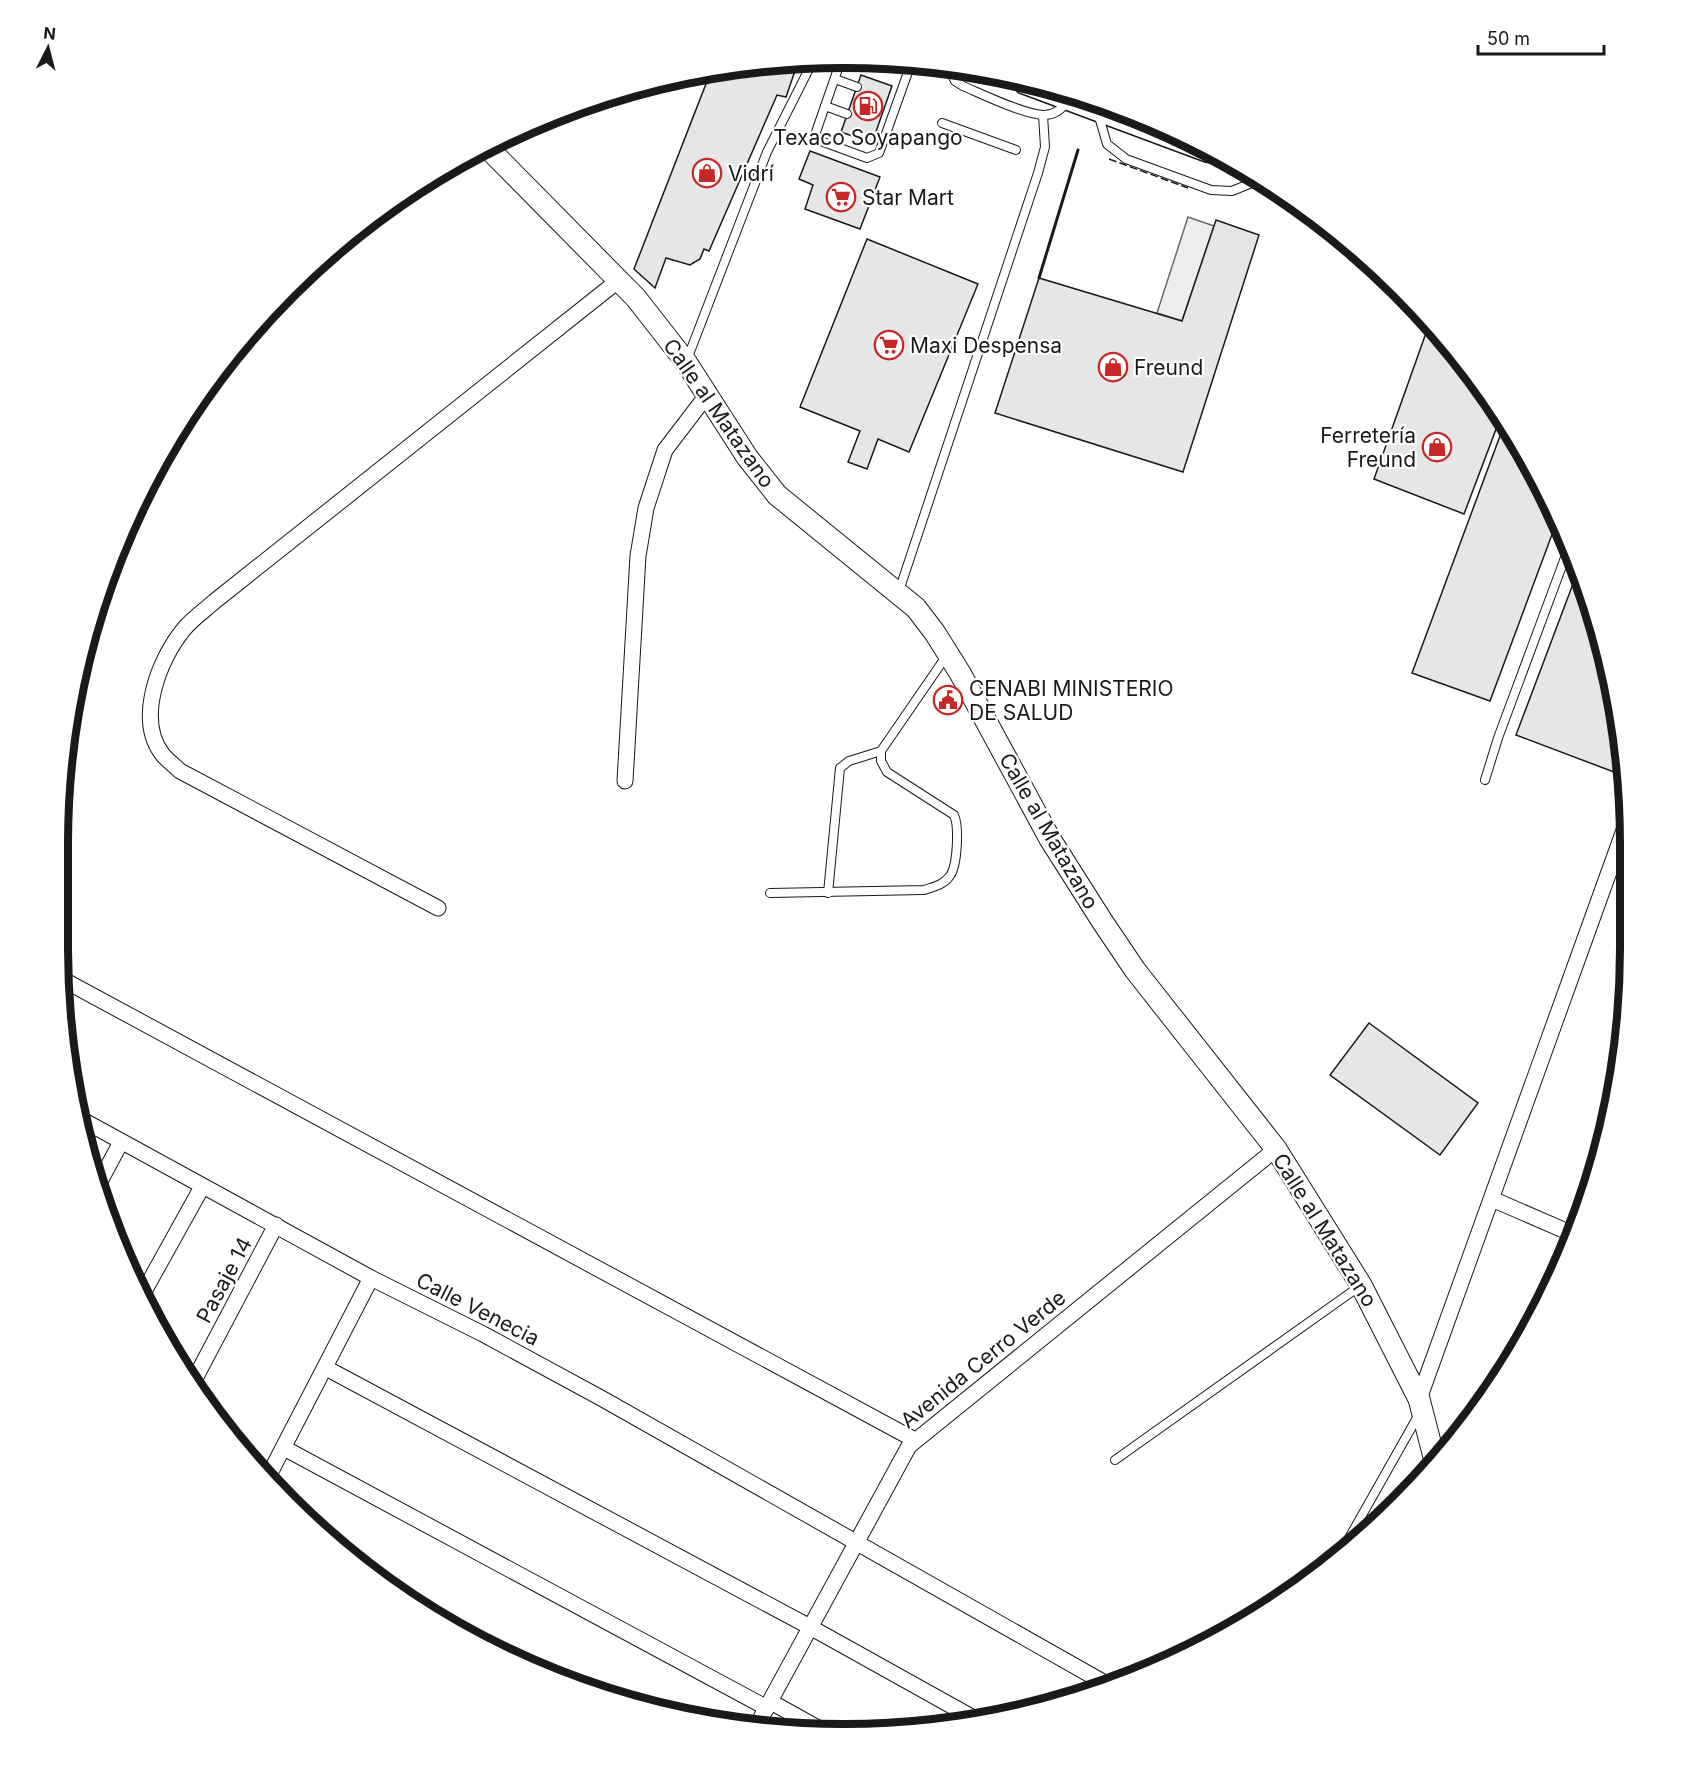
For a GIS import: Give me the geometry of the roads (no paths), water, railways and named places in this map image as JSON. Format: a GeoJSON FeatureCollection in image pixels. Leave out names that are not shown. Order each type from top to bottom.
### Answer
{"type":"FeatureCollection","features":[{"type":"Feature","properties":{"kind":"street","name":"Calle al Matazano"},"geometry":{"type":"LineString","coordinates":[[492,153],[619,280],[686,362],[747,457],[777,495],[916,608],[948,654],[1050,839],[1102,921],[1135,970],[1276,1149],[1361,1285],[1421,1404],[1433,1453]]}},
{"type":"Feature","properties":{"kind":"street"},"geometry":{"type":"LineString","coordinates":[[438,908],[180,771],[162,754],[153,731],[152,706],[155,683],[165,655],[184,628],[215,601],[619,280]]}},
{"type":"Feature","properties":{"kind":"street"},"geometry":{"type":"LineString","coordinates":[[625,781],[638,555],[646,508],[665,450],[707,395]]}},
{"type":"Feature","properties":{"kind":"street"},"geometry":{"type":"LineString","coordinates":[[1421,1404],[1492,1199],[1620,847]]}},
{"type":"Feature","properties":{"kind":"street"},"geometry":{"type":"LineString","coordinates":[[69,983],[915,1440]]}},
{"type":"Feature","properties":{"kind":"street","name":"Calle Venecia"},"geometry":{"type":"LineString","coordinates":[[88,1124],[371,1278],[582,1387],[1099,1680]]}},
{"type":"Feature","properties":{"kind":"street"},"geometry":{"type":"LineString","coordinates":[[103,1176],[121,1142]]}},
{"type":"Feature","properties":{"kind":"street","name":"Avenida Cerro Verde"},"geometry":{"type":"LineString","coordinates":[[761,1719],[909,1446],[1276,1149]]}},
{"type":"Feature","properties":{"kind":"street"},"geometry":{"type":"LineString","coordinates":[[147,1287],[202,1187]]}},
{"type":"Feature","properties":{"kind":"street"},"geometry":{"type":"LineString","coordinates":[[1492,1199],[1566,1231]]}},
{"type":"Feature","properties":{"kind":"street","name":"Pasaje 14"},"geometry":{"type":"LineString","coordinates":[[197,1376],[276,1225]]}},
{"type":"Feature","properties":{"kind":"street"},"geometry":{"type":"LineString","coordinates":[[271,1471],[371,1278]]}},
{"type":"Feature","properties":{"kind":"street"},"geometry":{"type":"LineString","coordinates":[[326,1368],[810,1627],[966,1714]]}},
{"type":"Feature","properties":{"kind":"street"},"geometry":{"type":"LineString","coordinates":[[284,1448],[769,1705],[806,1723]]}},
{"type":"Feature","properties":{"kind":"lane"},"geometry":{"type":"LineString","coordinates":[[838,68],[816,132],[818,140],[867,158],[879,153],[908,70]]}},
{"type":"Feature","properties":{"kind":"lane"},"geometry":{"type":"LineString","coordinates":[[686,362],[767,152],[809,69]]}},
{"type":"Feature","properties":{"kind":"lane"},"geometry":{"type":"LineString","coordinates":[[952,75],[955,81],[963,86],[1043,115],[1055,113],[1067,101]]}},
{"type":"Feature","properties":{"kind":"lane"},"geometry":{"type":"LineString","coordinates":[[835,79],[857,87]]}},
{"type":"Feature","properties":{"kind":"lane"},"geometry":{"type":"LineString","coordinates":[[888,98],[897,101]]}},
{"type":"Feature","properties":{"kind":"lane"},"geometry":{"type":"LineString","coordinates":[[825,106],[847,114]]}},
{"type":"Feature","properties":{"kind":"lane"},"geometry":{"type":"LineString","coordinates":[[1104,113],[1107,144],[1126,159],[1211,190],[1232,191],[1251,183]]}},
{"type":"Feature","properties":{"kind":"lane"},"geometry":{"type":"LineString","coordinates":[[898,594],[1038,173],[1045,147],[1043,115]]}},
{"type":"Feature","properties":{"kind":"lane"},"geometry":{"type":"LineString","coordinates":[[942,123],[1016,150]]}},
{"type":"Feature","properties":{"kind":"lane"},"geometry":{"type":"LineString","coordinates":[[878,125],[887,129]]}},
{"type":"Feature","properties":{"kind":"lane"},"geometry":{"type":"LineString","coordinates":[[1485,780],[1498,738],[1565,558]]}},
{"type":"Feature","properties":{"kind":"lane"},"geometry":{"type":"LineString","coordinates":[[770,893],[924,890],[942,884],[952,875],[958,832],[958,823],[954,815],[887,772],[881,761],[881,751],[948,654]]}},
{"type":"Feature","properties":{"kind":"lane"},"geometry":{"type":"LineString","coordinates":[[828,893],[840,768],[849,761],[881,751]]}},
{"type":"Feature","properties":{"kind":"lane"},"geometry":{"type":"LineString","coordinates":[[1116,1460],[1361,1285]]}},
{"type":"Feature","properties":{"kind":"lane"},"geometry":{"type":"LineString","coordinates":[[1350,1536],[1421,1404]]}},
{"type":"Feature","properties":{"kind":"place","name":"Texaco Soyapango"},"geometry":{"type":"Point","coordinates":[868,106]}},
{"type":"Feature","properties":{"kind":"place","name":"Vidrí"},"geometry":{"type":"Point","coordinates":[707,173]}},
{"type":"Feature","properties":{"kind":"place","name":"Star Mart"},"geometry":{"type":"Point","coordinates":[841,197]}},
{"type":"Feature","properties":{"kind":"place","name":"Maxi Despensa"},"geometry":{"type":"Point","coordinates":[889,345]}},
{"type":"Feature","properties":{"kind":"place","name":"Freund"},"geometry":{"type":"Point","coordinates":[1113,367]}},
{"type":"Feature","properties":{"kind":"place","name":"Ferretería Freund"},"geometry":{"type":"Point","coordinates":[1437,447]}},
{"type":"Feature","properties":{"kind":"place","name":"CENABI MINISTERIO DE SALUD"},"geometry":{"type":"Point","coordinates":[948,700]}}]}
